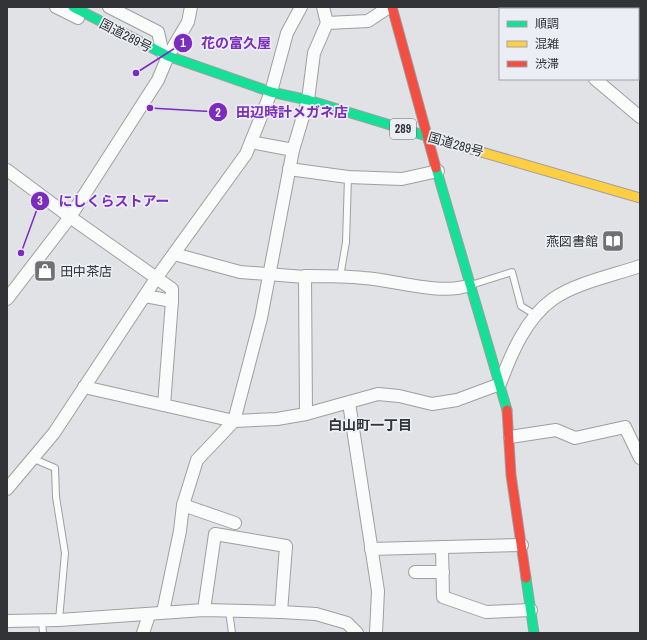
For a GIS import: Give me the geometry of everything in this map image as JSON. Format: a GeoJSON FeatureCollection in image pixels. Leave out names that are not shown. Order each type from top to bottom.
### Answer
{"type":"FeatureCollection","features":[{"type":"Feature","properties":{"kind":"main road","name":"国道289号"},"geometry":{"type":"LineString","coordinates":[[73,7],[166,55],[271,92],[308,100],[640,198]]}},
{"type":"Feature","properties":{"kind":"main road"},"geometry":{"type":"LineString","coordinates":[[390,7],[412,75],[427,135],[507,411],[512,475],[534,633]]}},
{"type":"Feature","properties":{"kind":"street"},"geometry":{"type":"LineString","coordinates":[[56,7],[146,54],[166,55]]}},
{"type":"Feature","properties":{"kind":"street"},"geometry":{"type":"LineString","coordinates":[[109,7],[158,32],[166,55]]}},
{"type":"Feature","properties":{"kind":"street"},"geometry":{"type":"LineString","coordinates":[[7,299],[70,217],[158,80],[166,55],[188,22],[191,7]]}},
{"type":"Feature","properties":{"kind":"street"},"geometry":{"type":"LineString","coordinates":[[7,489],[34,459],[54,433],[157,277],[246,154],[271,92],[287,33],[301,7]]}},
{"type":"Feature","properties":{"kind":"street"},"geometry":{"type":"LineString","coordinates":[[163,612],[180,531],[183,505],[197,460],[234,421],[270,274],[292,150],[308,100],[314,53],[326,23],[323,7]]}},
{"type":"Feature","properties":{"kind":"street"},"geometry":{"type":"LineString","coordinates":[[326,23],[368,21],[390,7]]}},
{"type":"Feature","properties":{"kind":"street"},"geometry":{"type":"LineString","coordinates":[[596,80],[640,116]]}},
{"type":"Feature","properties":{"kind":"street"},"geometry":{"type":"LineString","coordinates":[[251,142],[292,150]]}},
{"type":"Feature","properties":{"kind":"street"},"geometry":{"type":"LineString","coordinates":[[289,169],[348,177],[402,179],[438,171]]}},
{"type":"Feature","properties":{"kind":"street"},"geometry":{"type":"LineString","coordinates":[[7,170],[70,217],[172,289],[164,406]]}},
{"type":"Feature","properties":{"kind":"street"},"geometry":{"type":"LineString","coordinates":[[174,254],[240,272],[305,277],[364,278],[460,289],[470,285]]}},
{"type":"Feature","properties":{"kind":"street"},"geometry":{"type":"LineString","coordinates":[[84,387],[234,421],[277,419],[306,414],[378,394],[399,396],[432,404],[457,400],[500,384],[525,330],[554,299],[582,285],[640,266]]}},
{"type":"Feature","properties":{"kind":"street"},"geometry":{"type":"LineString","coordinates":[[305,277],[306,414]]}},
{"type":"Feature","properties":{"kind":"street"},"geometry":{"type":"LineString","coordinates":[[145,296],[172,301]]}},
{"type":"Feature","properties":{"kind":"street"},"geometry":{"type":"LineString","coordinates":[[349,403],[378,591],[376,633]]}},
{"type":"Feature","properties":{"kind":"street"},"geometry":{"type":"LineString","coordinates":[[510,437],[556,430],[576,438],[626,427],[640,458]]}},
{"type":"Feature","properties":{"kind":"street"},"geometry":{"type":"LineString","coordinates":[[183,505],[235,523]]}},
{"type":"Feature","properties":{"kind":"street"},"geometry":{"type":"LineString","coordinates":[[204,610],[215,534],[286,546],[281,612]]}},
{"type":"Feature","properties":{"kind":"street"},"geometry":{"type":"LineString","coordinates":[[371,549],[522,545]]}},
{"type":"Feature","properties":{"kind":"street"},"geometry":{"type":"LineString","coordinates":[[442,547],[443,597],[486,612],[531,610]]}},
{"type":"Feature","properties":{"kind":"street"},"geometry":{"type":"LineString","coordinates":[[415,572],[443,572]]}},
{"type":"Feature","properties":{"kind":"street"},"geometry":{"type":"LineString","coordinates":[[7,622],[42,627],[59,620],[149,615],[163,612],[204,610],[281,612],[316,614],[347,623],[357,633]]}},
{"type":"Feature","properties":{"kind":"street"},"geometry":{"type":"LineString","coordinates":[[143,633],[149,615]]}},
{"type":"Feature","properties":{"kind":"lane"},"geometry":{"type":"LineString","coordinates":[[340,277],[346,242],[348,177]]}},
{"type":"Feature","properties":{"kind":"lane"},"geometry":{"type":"LineString","coordinates":[[470,285],[512,272],[521,306],[537,316]]}},
{"type":"Feature","properties":{"kind":"lane"},"geometry":{"type":"LineString","coordinates":[[34,459],[55,468],[56,497],[65,553],[59,620]]}},
{"type":"Feature","properties":{"kind":"lane"},"geometry":{"type":"LineString","coordinates":[[229,611],[232,633]]}},
{"type":"Feature","properties":{"kind":"traffic: fast"},"geometry":{"type":"LineString","coordinates":[[73,7],[168,56],[271,92],[308,100],[433,138]]}},
{"type":"Feature","properties":{"kind":"traffic: fast"},"geometry":{"type":"LineString","coordinates":[[436,168],[507,410]]}},
{"type":"Feature","properties":{"kind":"traffic: fast"},"geometry":{"type":"LineString","coordinates":[[526,578],[534,633]]}},
{"type":"Feature","properties":{"kind":"traffic: slow"},"geometry":{"type":"LineString","coordinates":[[433,138],[640,198]]}},
{"type":"Feature","properties":{"kind":"traffic: jam"},"geometry":{"type":"LineString","coordinates":[[392,7],[436,168]]}},
{"type":"Feature","properties":{"kind":"traffic: jam"},"geometry":{"type":"LineString","coordinates":[[507,410],[511,475],[526,578]]}},
{"type":"Feature","properties":{"kind":"place","name":"花の富久屋"},"geometry":{"type":"Point","coordinates":[136,73]}},
{"type":"Feature","properties":{"kind":"place","name":"田辺時計メガネ店"},"geometry":{"type":"Point","coordinates":[150,108]}},
{"type":"Feature","properties":{"kind":"place","name":"燕図書館"},"geometry":{"type":"Point","coordinates":[613,241]}},
{"type":"Feature","properties":{"kind":"place","name":"にしくらストアー"},"geometry":{"type":"Point","coordinates":[21,253]}},
{"type":"Feature","properties":{"kind":"place","name":"田中茶店"},"geometry":{"type":"Point","coordinates":[45,271]}},
{"type":"Feature","properties":{"kind":"district","name":"白山町一丁目"},"geometry":{"type":"Point","coordinates":[370,425]}}]}
